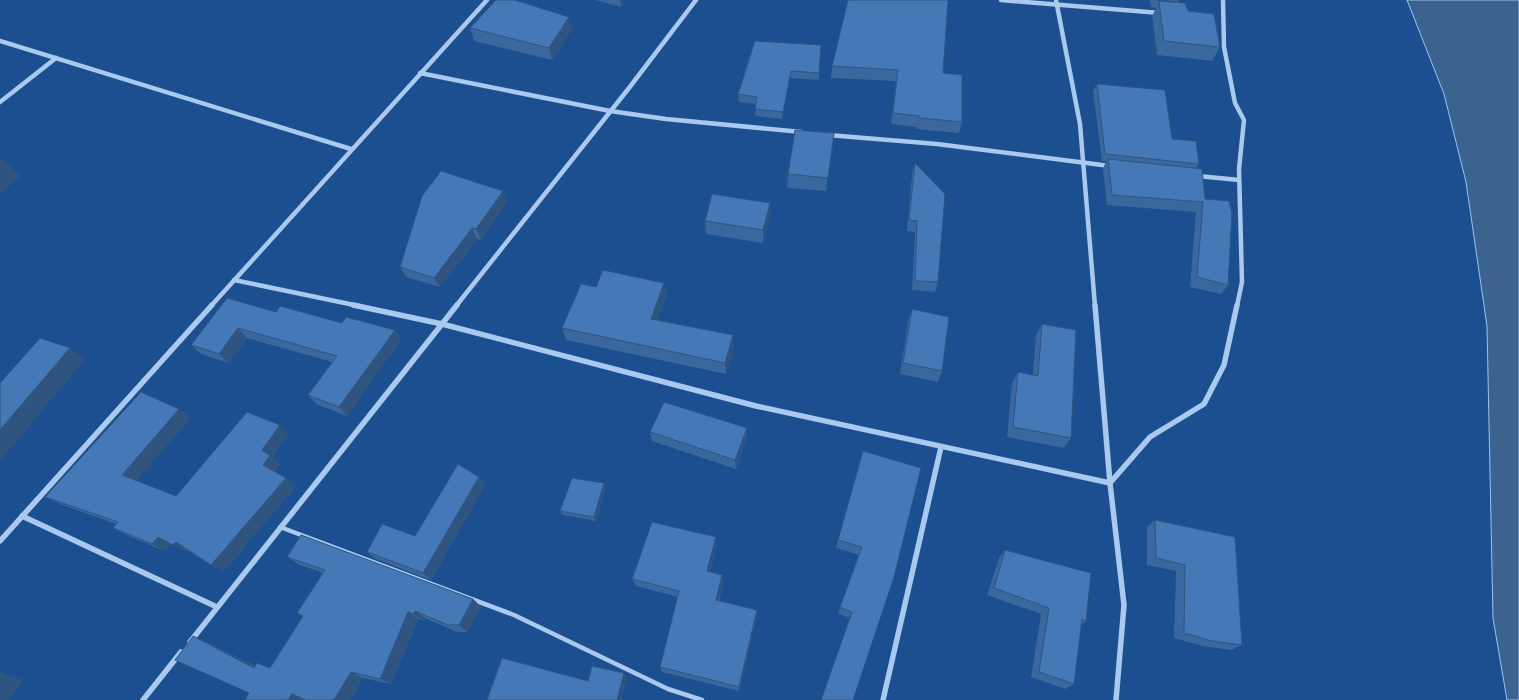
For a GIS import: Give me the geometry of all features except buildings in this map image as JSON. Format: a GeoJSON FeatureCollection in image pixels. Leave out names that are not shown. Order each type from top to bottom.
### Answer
{"type":"FeatureCollection","features":[{"type":"Feature","properties":{"kind":"street"},"geometry":{"type":"LineString","coordinates":[[0,541],[486,0]]}},
{"type":"Feature","properties":{"kind":"street"},"geometry":{"type":"LineString","coordinates":[[143,700],[442,324],[696,0]]}},
{"type":"Feature","properties":{"kind":"street"},"geometry":{"type":"LineString","coordinates":[[1001,0],[1164,13]]}},
{"type":"Feature","properties":{"kind":"street"},"geometry":{"type":"LineString","coordinates":[[1110,483],[1150,437],[1204,404],[1224,365],[1242,282],[1239,180],[1244,120],[1235,103],[1224,47],[1223,0]]}},
{"type":"Feature","properties":{"kind":"street"},"geometry":{"type":"LineString","coordinates":[[1056,3],[1080,124],[1110,483],[1124,605],[1116,700]]}},
{"type":"Feature","properties":{"kind":"street"},"geometry":{"type":"LineString","coordinates":[[1213,16],[1223,17]]}},
{"type":"Feature","properties":{"kind":"street"},"geometry":{"type":"LineString","coordinates":[[0,41],[351,149]]}},
{"type":"Feature","properties":{"kind":"street"},"geometry":{"type":"LineString","coordinates":[[0,102],[56,58]]}},
{"type":"Feature","properties":{"kind":"street"},"geometry":{"type":"LineString","coordinates":[[420,72],[610,111],[666,119],[812,133]]}},
{"type":"Feature","properties":{"kind":"street"},"geometry":{"type":"LineString","coordinates":[[822,134],[937,144],[1113,166]]}},
{"type":"Feature","properties":{"kind":"street"},"geometry":{"type":"LineString","coordinates":[[1190,175],[1239,180]]}},
{"type":"Feature","properties":{"kind":"street"},"geometry":{"type":"LineString","coordinates":[[234,280],[442,324],[756,406],[1110,483]]}},
{"type":"Feature","properties":{"kind":"street"},"geometry":{"type":"LineString","coordinates":[[884,700],[941,447]]}},
{"type":"Feature","properties":{"kind":"street"},"geometry":{"type":"LineString","coordinates":[[22,516],[217,607]]}},
{"type":"Feature","properties":{"kind":"lane"},"geometry":{"type":"LineString","coordinates":[[280,527],[514,615],[668,690],[702,700]]}},
{"type":"Feature","properties":{"kind":"water"},"geometry":{"type":"Polygon","coordinates":[[[1407,0],[1519,0],[1519,700],[1507,700],[1493,618],[1487,326],[1466,182],[1444,94],[1407,0]]]}}]}
